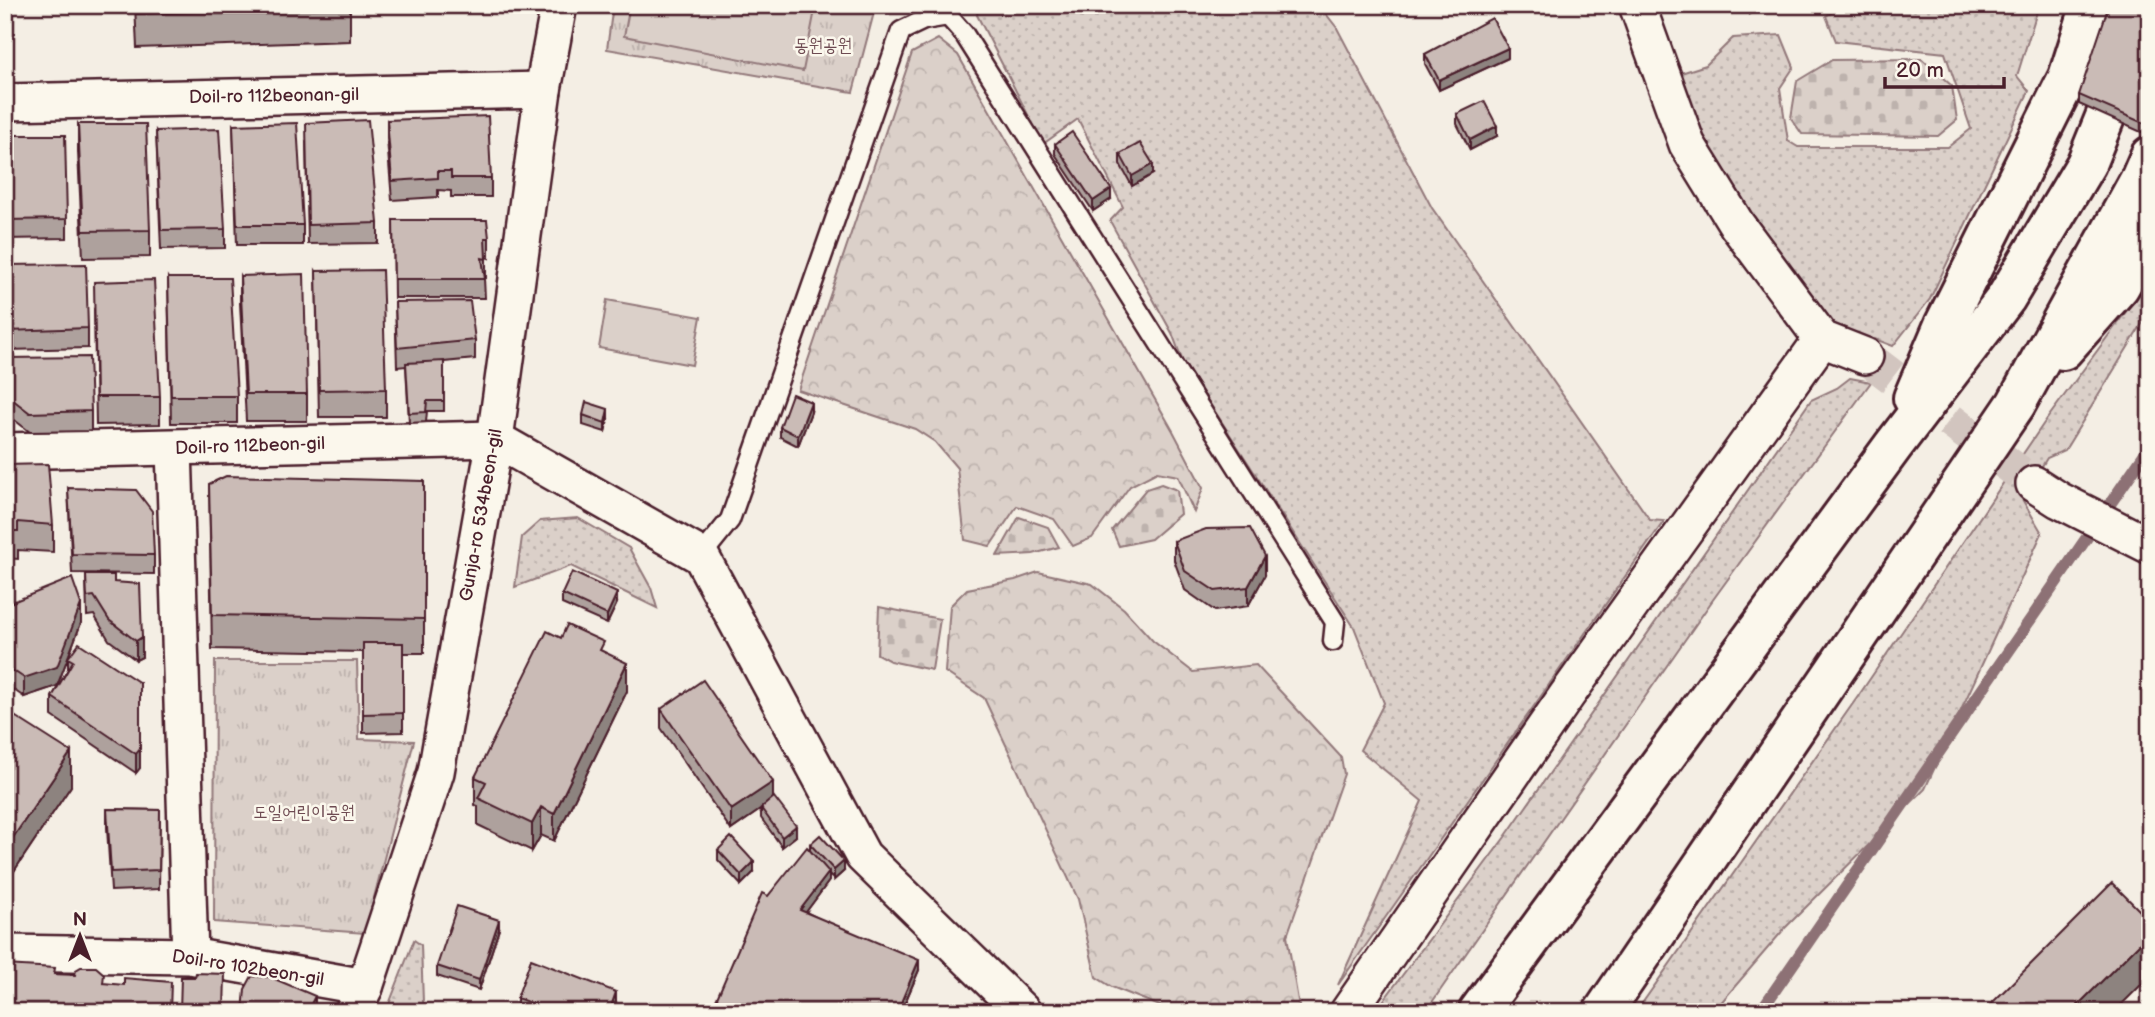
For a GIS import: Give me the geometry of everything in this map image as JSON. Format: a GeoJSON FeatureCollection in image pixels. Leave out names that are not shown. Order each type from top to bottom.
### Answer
{"type":"FeatureCollection","features":[{"type":"Feature","properties":{"kind":"main road"},"geometry":{"type":"LineString","coordinates":[[1893,446],[1944,325],[2068,77],[2091,5]]}},
{"type":"Feature","properties":{"kind":"main road"},"geometry":{"type":"LineString","coordinates":[[1478,1012],[1893,446],[2006,298],[2087,164],[2150,7]]}},
{"type":"Feature","properties":{"kind":"main road"},"geometry":{"type":"LineString","coordinates":[[1603,1012],[2016,404],[2140,179],[2150,156]]}},
{"type":"Feature","properties":{"kind":"main road"},"geometry":{"type":"LineString","coordinates":[[2016,404],[2119,286],[2150,233]]}},
{"type":"Feature","properties":{"kind":"street","name":"Gunja-ro 534beon-gil"},"geometry":{"type":"LineString","coordinates":[[359,999],[436,772],[495,439],[543,90],[559,5]]}},
{"type":"Feature","properties":{"kind":"street"},"geometry":{"type":"LineString","coordinates":[[1637,5],[1686,144],[1737,225],[1822,339],[1865,356]]}},
{"type":"Feature","properties":{"kind":"street","name":"Doil-ro 112beonan-gil"},"geometry":{"type":"LineString","coordinates":[[5,102],[543,90]]}},
{"type":"Feature","properties":{"kind":"street"},"geometry":{"type":"LineString","coordinates":[[1348,1012],[1567,695],[1822,339]]}},
{"type":"Feature","properties":{"kind":"street"},"geometry":{"type":"LineString","coordinates":[[495,439],[701,556],[863,856],[1023,1012]]}},
{"type":"Feature","properties":{"kind":"street","name":"Doil-ro 112beon-gil"},"geometry":{"type":"LineString","coordinates":[[5,451],[495,439]]}},
{"type":"Feature","properties":{"kind":"street"},"geometry":{"type":"LineString","coordinates":[[174,448],[190,956]]}},
{"type":"Feature","properties":{"kind":"street"},"geometry":{"type":"LineString","coordinates":[[2046,492],[2150,545]]}},
{"type":"Feature","properties":{"kind":"street","name":"Doil-ro 102beon-gil"},"geometry":{"type":"LineString","coordinates":[[5,953],[190,956],[359,999]]}},
{"type":"Feature","properties":{"kind":"lane"},"geometry":{"type":"LineString","coordinates":[[701,556],[730,520],[901,31],[924,20],[947,16],[972,46],[1335,622],[1333,641]]}},
{"type":"Feature","properties":{"kind":"green space","name":"동원공원"},"geometry":{"type":"Polygon","coordinates":[[[613,5],[876,5],[853,92],[607,49],[613,5]]]}},
{"type":"Feature","properties":{"kind":"green space"},"geometry":{"type":"Polygon","coordinates":[[[630,5],[816,5],[803,71],[624,36],[630,5]]]}},
{"type":"Feature","properties":{"kind":"green space"},"geometry":{"type":"Polygon","coordinates":[[[979,5],[1319,5],[1337,28],[1432,208],[1650,520],[1664,521],[1338,985],[1422,801],[1360,750],[1384,703],[1354,627],[1183,362],[1172,333],[1110,221],[1123,207],[1078,119],[1043,144],[977,15],[979,5]]]}},
{"type":"Feature","properties":{"kind":"green space"},"geometry":{"type":"Polygon","coordinates":[[[2039,5],[2017,76],[2029,91],[1930,299],[1893,346],[1875,339],[1869,342],[1836,326],[1753,223],[1691,120],[1681,73],[1706,65],[1733,38],[1781,35],[1794,67],[1780,88],[1788,141],[1798,147],[1948,147],[1971,129],[1945,53],[1836,41],[1826,16],[1843,6],[2039,5]]]}},
{"type":"Feature","properties":{"kind":"green space"},"geometry":{"type":"Polygon","coordinates":[[[938,39],[958,55],[1173,431],[1203,488],[1194,512],[1178,476],[1157,472],[1130,486],[1092,538],[1073,546],[1054,519],[1017,506],[990,546],[965,540],[957,468],[935,442],[915,429],[798,390],[912,53],[938,39]]]}},
{"type":"Feature","properties":{"kind":"green space"},"geometry":{"type":"Polygon","coordinates":[[[1922,59],[1952,86],[1957,120],[1938,136],[1802,134],[1791,118],[1797,81],[1832,60],[1922,59]]]}},
{"type":"Feature","properties":{"kind":"green space"},"geometry":{"type":"Polygon","coordinates":[[[2150,279],[2150,311],[2065,450],[2047,458],[2022,499],[2042,533],[1925,789],[1785,928],[1713,1012],[1636,1012],[1859,695],[2044,423],[2150,279]]]}},
{"type":"Feature","properties":{"kind":"green space"},"geometry":{"type":"Polygon","coordinates":[[[607,300],[701,317],[692,365],[599,348],[607,300]]]}},
{"type":"Feature","properties":{"kind":"green space"},"geometry":{"type":"Polygon","coordinates":[[[1850,378],[1871,382],[1712,601],[1428,1008],[1425,1012],[1375,1012],[1505,837],[1811,400],[1837,388],[1850,378]]]}},
{"type":"Feature","properties":{"kind":"green space"},"geometry":{"type":"Polygon","coordinates":[[[1161,484],[1177,490],[1180,514],[1151,539],[1119,546],[1112,530],[1146,489],[1161,484]]]}},
{"type":"Feature","properties":{"kind":"green space"},"geometry":{"type":"Polygon","coordinates":[[[1019,517],[1048,527],[1059,547],[1033,554],[997,556],[1019,517]]]}},
{"type":"Feature","properties":{"kind":"green space"},"geometry":{"type":"Polygon","coordinates":[[[578,518],[629,548],[651,588],[657,608],[571,566],[515,587],[522,537],[540,521],[578,518]]]}},
{"type":"Feature","properties":{"kind":"green space"},"geometry":{"type":"Polygon","coordinates":[[[1038,572],[1092,584],[1124,609],[1153,641],[1193,672],[1256,665],[1341,757],[1344,774],[1287,936],[1300,1012],[1175,1012],[1112,987],[1096,977],[1078,899],[984,698],[945,672],[950,606],[967,589],[1015,580],[1038,572]]]}},
{"type":"Feature","properties":{"kind":"green space"},"geometry":{"type":"Polygon","coordinates":[[[879,607],[940,619],[932,670],[890,661],[877,654],[879,607]]]}},
{"type":"Feature","properties":{"kind":"green space","name":"도일어린이공원"},"geometry":{"type":"Polygon","coordinates":[[[215,661],[357,661],[359,739],[414,741],[365,933],[214,922],[215,661]]]}},
{"type":"Feature","properties":{"kind":"green space"},"geometry":{"type":"Polygon","coordinates":[[[414,940],[421,945],[423,1002],[430,1012],[386,1012],[414,940]]]}},
{"type":"Feature","properties":{"kind":"building"},"geometry":{"type":"Polygon","coordinates":[[[136,5],[350,5],[350,7],[137,14],[136,5]]]}},
{"type":"Feature","properties":{"kind":"building"},"geometry":{"type":"Polygon","coordinates":[[[2109,5],[2150,5],[2150,126],[2079,95],[2109,5]]]}},
{"type":"Feature","properties":{"kind":"building"},"geometry":{"type":"Polygon","coordinates":[[[1492,18],[1508,48],[1439,80],[1425,54],[1492,18]]]}},
{"type":"Feature","properties":{"kind":"building"},"geometry":{"type":"Polygon","coordinates":[[[1484,101],[1497,126],[1470,140],[1457,114],[1484,101]]]}},
{"type":"Feature","properties":{"kind":"building"},"geometry":{"type":"Polygon","coordinates":[[[488,116],[491,178],[451,178],[451,171],[438,171],[438,178],[392,181],[387,120],[488,116]]]}},
{"type":"Feature","properties":{"kind":"building"},"geometry":{"type":"Polygon","coordinates":[[[368,120],[378,223],[308,225],[306,123],[368,120]]]}},
{"type":"Feature","properties":{"kind":"building"},"geometry":{"type":"Polygon","coordinates":[[[297,123],[303,225],[237,225],[233,125],[297,123]]]}},
{"type":"Feature","properties":{"kind":"building"},"geometry":{"type":"Polygon","coordinates":[[[78,124],[146,124],[150,230],[83,231],[78,124]]]}},
{"type":"Feature","properties":{"kind":"building"},"geometry":{"type":"Polygon","coordinates":[[[219,129],[225,229],[161,230],[156,131],[219,129]]]}},
{"type":"Feature","properties":{"kind":"building"},"geometry":{"type":"Polygon","coordinates":[[[1072,132],[1111,189],[1093,201],[1055,144],[1072,132]]]}},
{"type":"Feature","properties":{"kind":"building"},"geometry":{"type":"Polygon","coordinates":[[[5,135],[65,135],[67,219],[5,220],[5,135]]]}},
{"type":"Feature","properties":{"kind":"building"},"geometry":{"type":"Polygon","coordinates":[[[1140,143],[1153,164],[1132,176],[1120,154],[1140,143]]]}},
{"type":"Feature","properties":{"kind":"building"},"geometry":{"type":"Polygon","coordinates":[[[393,220],[487,220],[489,238],[485,238],[486,259],[482,258],[485,279],[394,279],[393,220]]]}},
{"type":"Feature","properties":{"kind":"building"},"geometry":{"type":"Polygon","coordinates":[[[86,264],[88,328],[8,331],[6,265],[86,264]]]}},
{"type":"Feature","properties":{"kind":"building"},"geometry":{"type":"Polygon","coordinates":[[[382,270],[386,389],[319,390],[316,271],[382,270]]]}},
{"type":"Feature","properties":{"kind":"building"},"geometry":{"type":"Polygon","coordinates":[[[304,274],[307,394],[246,394],[240,276],[304,274]]]}},
{"type":"Feature","properties":{"kind":"building"},"geometry":{"type":"Polygon","coordinates":[[[168,278],[230,278],[237,396],[171,396],[168,278]]]}},
{"type":"Feature","properties":{"kind":"building"},"geometry":{"type":"Polygon","coordinates":[[[154,280],[160,397],[96,397],[94,282],[154,280]]]}},
{"type":"Feature","properties":{"kind":"building"},"geometry":{"type":"Polygon","coordinates":[[[470,301],[475,340],[397,348],[395,302],[470,301]]]}},
{"type":"Feature","properties":{"kind":"building"},"geometry":{"type":"Polygon","coordinates":[[[89,357],[91,411],[30,413],[8,396],[6,358],[89,357]]]}},
{"type":"Feature","properties":{"kind":"building"},"geometry":{"type":"Polygon","coordinates":[[[444,361],[444,401],[427,401],[426,412],[409,413],[406,363],[444,361]]]}},
{"type":"Feature","properties":{"kind":"building"},"geometry":{"type":"Polygon","coordinates":[[[792,394],[811,402],[798,436],[780,427],[792,394]]]}},
{"type":"Feature","properties":{"kind":"building"},"geometry":{"type":"Polygon","coordinates":[[[586,402],[608,409],[605,423],[583,415],[586,402]]]}},
{"type":"Feature","properties":{"kind":"building"},"geometry":{"type":"Polygon","coordinates":[[[48,464],[53,525],[18,522],[18,531],[5,531],[5,465],[48,464]]]}},
{"type":"Feature","properties":{"kind":"building"},"geometry":{"type":"Polygon","coordinates":[[[226,476],[424,481],[424,619],[212,615],[209,484],[226,476]]]}},
{"type":"Feature","properties":{"kind":"building"},"geometry":{"type":"Polygon","coordinates":[[[68,488],[136,490],[152,511],[154,555],[72,554],[68,488]]]}},
{"type":"Feature","properties":{"kind":"building"},"geometry":{"type":"Polygon","coordinates":[[[1250,528],[1265,556],[1248,587],[1215,591],[1185,571],[1174,541],[1206,529],[1250,528]]]}},
{"type":"Feature","properties":{"kind":"building"},"geometry":{"type":"Polygon","coordinates":[[[572,572],[617,593],[607,615],[562,594],[572,572]]]}},
{"type":"Feature","properties":{"kind":"building"},"geometry":{"type":"Polygon","coordinates":[[[86,575],[114,575],[114,582],[140,584],[142,637],[136,641],[109,620],[94,596],[87,597],[86,575]]]}},
{"type":"Feature","properties":{"kind":"building"},"geometry":{"type":"Polygon","coordinates":[[[72,578],[81,604],[57,667],[24,678],[5,665],[5,605],[72,578]]]}},
{"type":"Feature","properties":{"kind":"building"},"geometry":{"type":"Polygon","coordinates":[[[567,625],[604,642],[600,650],[627,663],[554,814],[541,807],[532,824],[478,798],[486,782],[475,777],[547,631],[561,638],[567,625]]]}},
{"type":"Feature","properties":{"kind":"building"},"geometry":{"type":"Polygon","coordinates":[[[79,643],[140,683],[140,749],[136,754],[52,697],[73,661],[68,658],[79,643]]]}},
{"type":"Feature","properties":{"kind":"building"},"geometry":{"type":"Polygon","coordinates":[[[363,643],[403,643],[403,713],[363,714],[363,643]]]}},
{"type":"Feature","properties":{"kind":"building"},"geometry":{"type":"Polygon","coordinates":[[[703,680],[773,782],[731,810],[661,709],[703,680]]]}},
{"type":"Feature","properties":{"kind":"building"},"geometry":{"type":"Polygon","coordinates":[[[5,710],[71,752],[12,839],[5,835],[5,710]]]}},
{"type":"Feature","properties":{"kind":"building"},"geometry":{"type":"Polygon","coordinates":[[[774,797],[796,826],[782,837],[761,808],[774,797]]]}},
{"type":"Feature","properties":{"kind":"building"},"geometry":{"type":"Polygon","coordinates":[[[107,809],[160,810],[159,870],[111,872],[107,809]]]}},
{"type":"Feature","properties":{"kind":"building"},"geometry":{"type":"Polygon","coordinates":[[[820,835],[844,861],[834,870],[810,844],[820,835]]]}},
{"type":"Feature","properties":{"kind":"building"},"geometry":{"type":"Polygon","coordinates":[[[731,837],[754,862],[741,875],[718,850],[731,837]]]}},
{"type":"Feature","properties":{"kind":"building"},"geometry":{"type":"Polygon","coordinates":[[[807,847],[829,872],[800,910],[919,960],[897,1012],[711,1012],[762,893],[768,896],[807,847]]]}},
{"type":"Feature","properties":{"kind":"building"},"geometry":{"type":"Polygon","coordinates":[[[2112,883],[2150,921],[2150,933],[2071,1012],[1983,1012],[2112,883]]]}},
{"type":"Feature","properties":{"kind":"building"},"geometry":{"type":"Polygon","coordinates":[[[457,906],[499,920],[479,980],[437,966],[457,906]]]}},
{"type":"Feature","properties":{"kind":"building"},"geometry":{"type":"Polygon","coordinates":[[[531,959],[616,992],[609,1012],[554,1012],[517,998],[531,959]]]}},
{"type":"Feature","properties":{"kind":"building"},"geometry":{"type":"Polygon","coordinates":[[[5,965],[55,968],[54,974],[75,975],[76,970],[81,967],[96,967],[104,974],[103,983],[124,985],[124,978],[171,982],[170,1012],[5,1012],[5,965]]]}},
{"type":"Feature","properties":{"kind":"building"},"geometry":{"type":"Polygon","coordinates":[[[196,973],[225,974],[224,1012],[180,1012],[181,977],[195,977],[196,973]]]}},
{"type":"Feature","properties":{"kind":"building"},"geometry":{"type":"Polygon","coordinates":[[[252,976],[270,977],[315,996],[307,1012],[243,1012],[245,989],[252,976]]]}},
{"type":"Feature","properties":{"kind":"waterway"},"geometry":{"type":"LineString","coordinates":[[1760,1012],[2150,446]]}},
{"type":"Feature","properties":{"kind":"tunnel"},"geometry":{"type":"LineString","coordinates":[[1865,356],[2034,484]]}}]}
